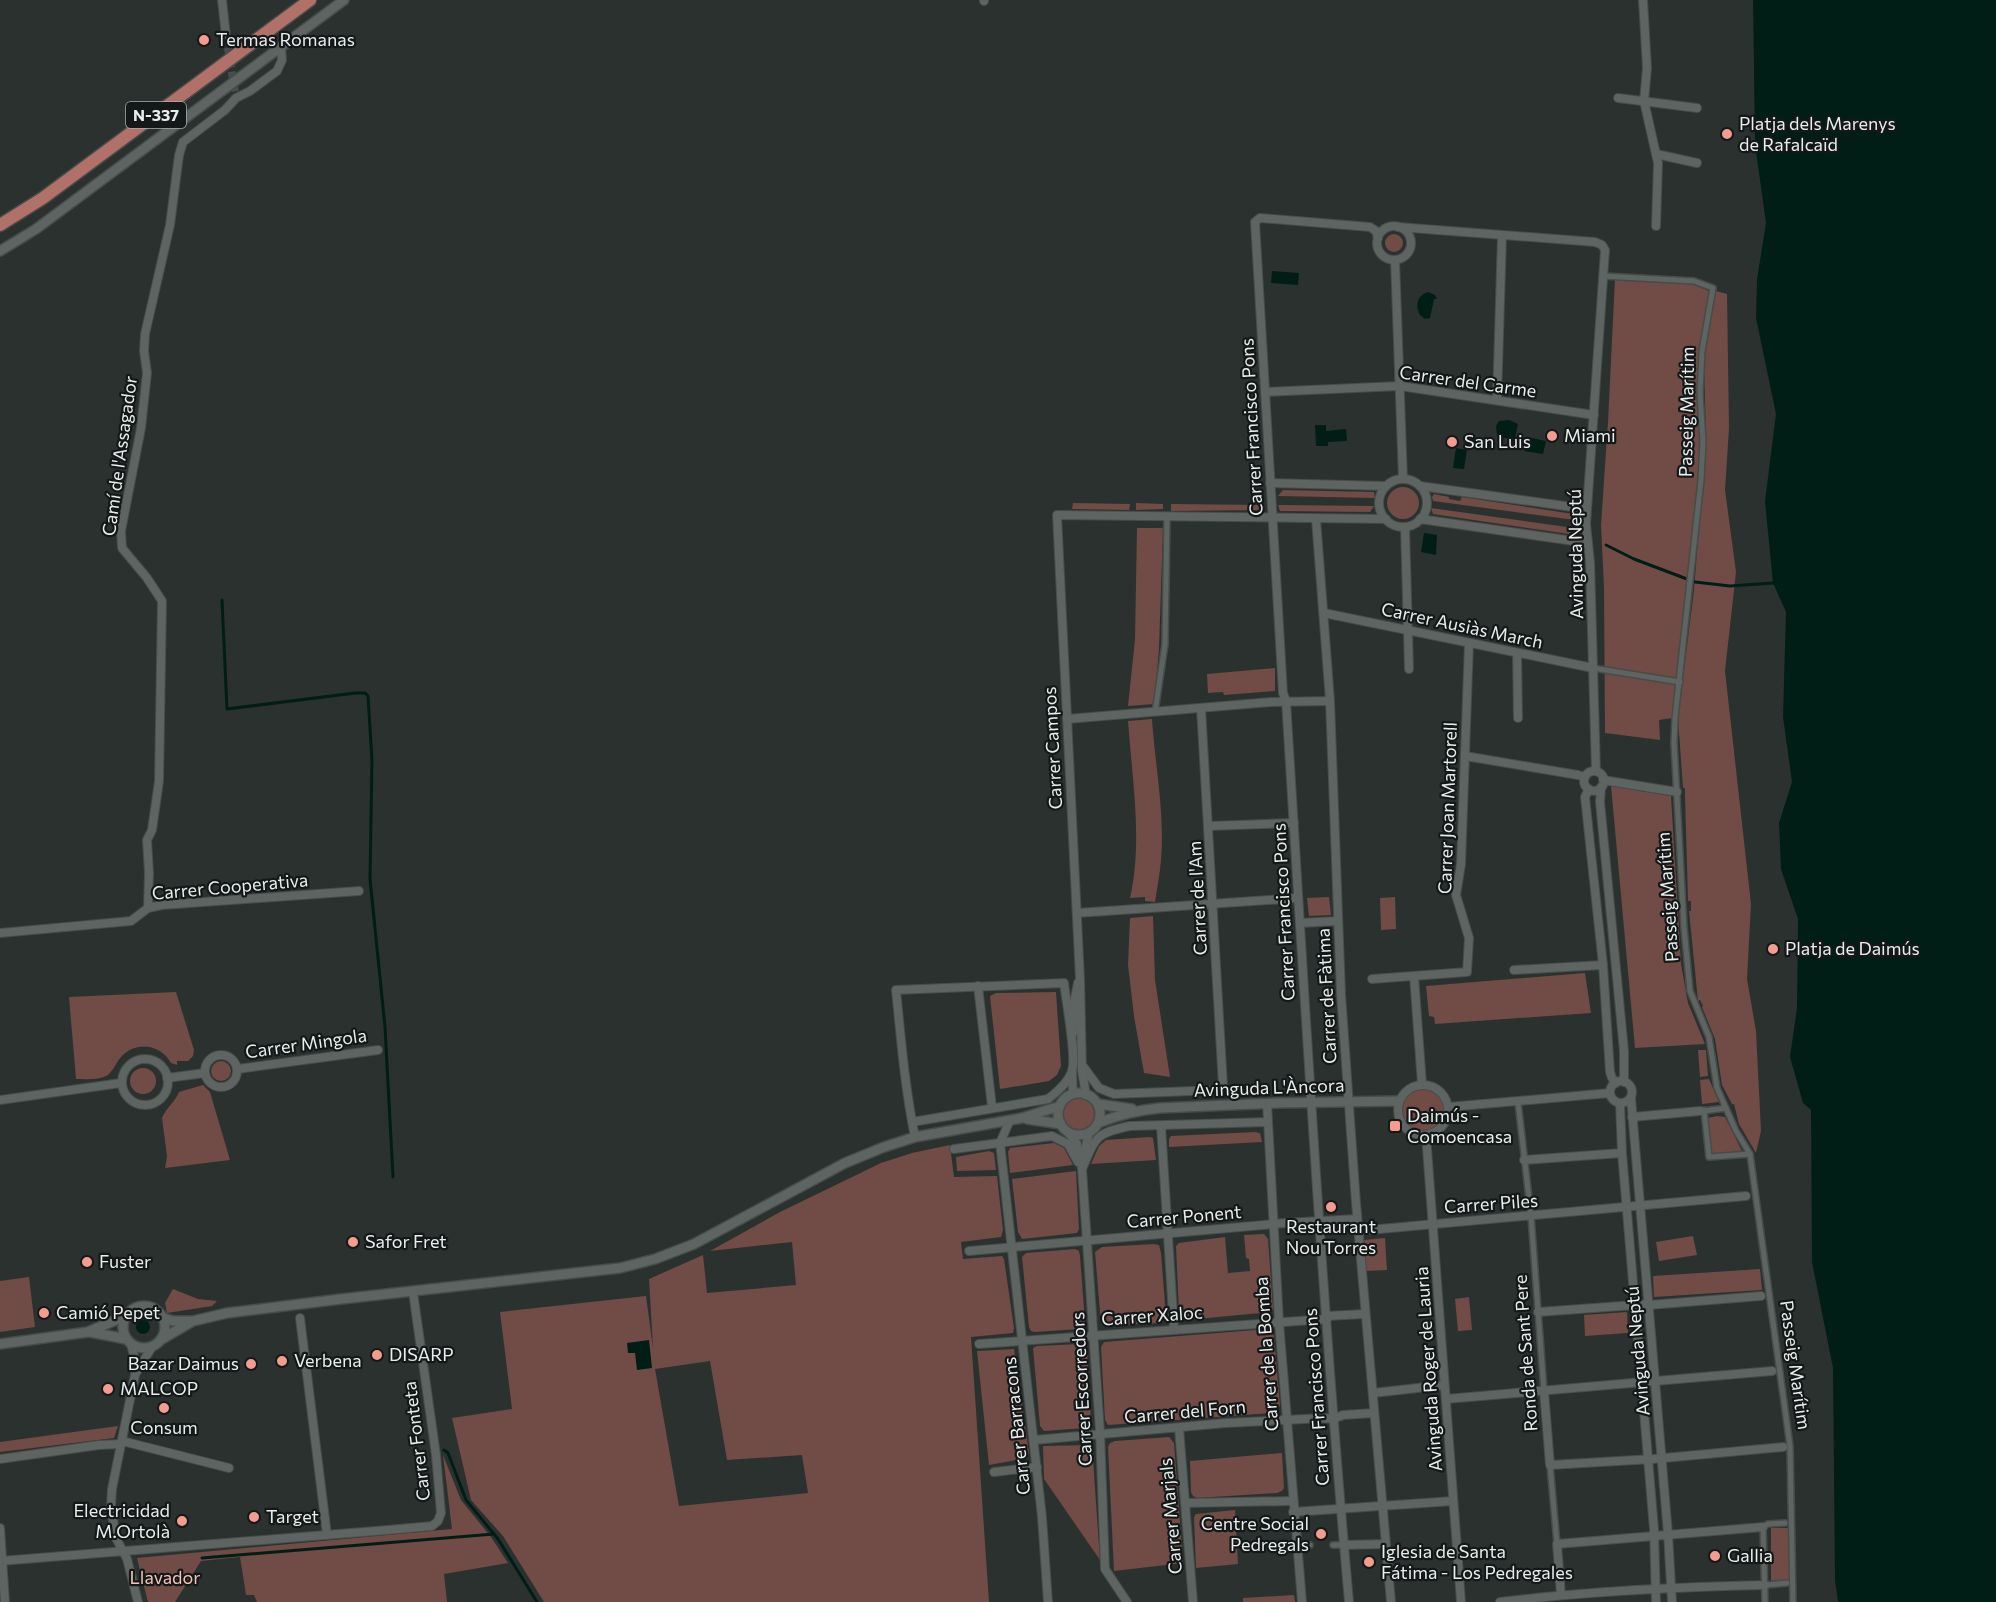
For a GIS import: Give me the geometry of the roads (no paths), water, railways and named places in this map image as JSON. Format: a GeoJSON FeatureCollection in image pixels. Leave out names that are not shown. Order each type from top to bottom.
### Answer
{"type":"FeatureCollection","features":[{"type":"Feature","properties":{"kind":"highway","name":"N-337"},"geometry":{"type":"LineString","coordinates":[[0,225],[43,198],[310,0]]}},
{"type":"Feature","properties":{"kind":"street"},"geometry":{"type":"LineString","coordinates":[[222,0],[226,36]]}},
{"type":"Feature","properties":{"kind":"street"},"geometry":{"type":"LineString","coordinates":[[0,251],[36,229],[344,0]]}},
{"type":"Feature","properties":{"kind":"street"},"geometry":{"type":"LineString","coordinates":[[1643,0],[1647,68],[1644,101],[1658,163],[1656,226]]}},
{"type":"Feature","properties":{"kind":"street","name":"Camí de l'Assagador"},"geometry":{"type":"LineString","coordinates":[[148,908],[147,840],[152,830],[159,781],[162,602],[147,578],[123,548],[121,531],[141,429],[147,373],[144,351],[146,334],[170,225],[179,155],[183,142],[225,110],[236,98],[277,71],[282,60],[281,46]]}},
{"type":"Feature","properties":{"kind":"street"},"geometry":{"type":"LineString","coordinates":[[1618,98],[1697,108]]}},
{"type":"Feature","properties":{"kind":"street"},"geometry":{"type":"LineString","coordinates":[[1656,154],[1697,164]]}},
{"type":"Feature","properties":{"kind":"street","name":"Carrer Francisco Pons"},"geometry":{"type":"LineString","coordinates":[[1349,1602],[1310,1102],[1294,823],[1286,701],[1283,693],[1270,483],[1256,220],[1260,218],[1370,227],[1376,231],[1378,238]]}},
{"type":"Feature","properties":{"kind":"street"},"geometry":{"type":"LineString","coordinates":[[1398,227],[1407,233],[1411,243],[1404,257],[1389,259],[1381,254],[1377,244],[1378,238],[1384,230],[1389,228],[1398,227],[1502,236],[1497,400]]}},
{"type":"Feature","properties":{"kind":"street"},"geometry":{"type":"LineString","coordinates":[[1410,237],[1414,233],[1425,230]]}},
{"type":"Feature","properties":{"kind":"street","name":"Avinguda Neptú"},"geometry":{"type":"LineString","coordinates":[[1502,236],[1599,243],[1605,250],[1587,509],[1596,771]]}},
{"type":"Feature","properties":{"kind":"street"},"geometry":{"type":"LineString","coordinates":[[1395,260],[1403,479]]}},
{"type":"Feature","properties":{"kind":"street","name":"Passeig Marítim"},"geometry":{"type":"LineString","coordinates":[[1604,276],[1694,281],[1713,288],[1702,351],[1701,480],[1674,743],[1684,928],[1690,991],[1709,1037],[1717,1088],[1750,1154],[1783,1381],[1790,1446],[1793,1602]]}},
{"type":"Feature","properties":{"kind":"street","name":"Carrer del Carme"},"geometry":{"type":"LineString","coordinates":[[1265,392],[1400,386],[1594,415]]}},
{"type":"Feature","properties":{"kind":"street"},"geometry":{"type":"LineString","coordinates":[[1587,509],[1420,486],[1403,479],[1386,486],[1379,500],[1379,507],[1391,524],[1405,526],[1420,519],[1588,543]]}},
{"type":"Feature","properties":{"kind":"street"},"geometry":{"type":"LineString","coordinates":[[1270,483],[1386,486]]}},
{"type":"Feature","properties":{"kind":"street"},"geometry":{"type":"LineString","coordinates":[[1420,486],[1427,504],[1420,519]]}},
{"type":"Feature","properties":{"kind":"street","name":"Carrer Campos"},"geometry":{"type":"LineString","coordinates":[[1080,979],[1057,515],[1167,517]]}},
{"type":"Feature","properties":{"kind":"street"},"geometry":{"type":"LineString","coordinates":[[1155,712],[1165,644],[1167,517],[1386,519]]}},
{"type":"Feature","properties":{"kind":"street","name":"Carrer de Fàtima"},"geometry":{"type":"LineString","coordinates":[[1316,519],[1330,701],[1341,994],[1357,1219],[1391,1602]]}},
{"type":"Feature","properties":{"kind":"street"},"geometry":{"type":"LineString","coordinates":[[1405,526],[1408,669]]}},
{"type":"Feature","properties":{"kind":"street","name":"Carrer Ausiàs March"},"geometry":{"type":"LineString","coordinates":[[1324,613],[1593,668]]}},
{"type":"Feature","properties":{"kind":"street","name":"Carrer Joan Martorell"},"geometry":{"type":"LineString","coordinates":[[1414,976],[1467,972],[1469,938],[1456,895],[1461,864],[1469,644]]}},
{"type":"Feature","properties":{"kind":"street"},"geometry":{"type":"LineString","coordinates":[[1517,653],[1518,718]]}},
{"type":"Feature","properties":{"kind":"street"},"geometry":{"type":"LineString","coordinates":[[1593,668],[1680,682]]}},
{"type":"Feature","properties":{"kind":"street"},"geometry":{"type":"LineString","coordinates":[[1067,719],[1286,701],[1330,701]]}},
{"type":"Feature","properties":{"kind":"street","name":"Carrer de l'Am"},"geometry":{"type":"LineString","coordinates":[[1082,1065],[1099,1088],[1114,1094],[1209,1091],[1218,1090],[1223,1086],[1201,708]]}},
{"type":"Feature","properties":{"kind":"street"},"geometry":{"type":"LineString","coordinates":[[1465,756],[1584,777]]}},
{"type":"Feature","properties":{"kind":"street"},"geometry":{"type":"LineString","coordinates":[[1602,783],[1597,790],[1589,789],[1584,783],[1584,777],[1596,771],[1601,774],[1602,783],[1600,802],[1624,1051],[1620,1082]]}},
{"type":"Feature","properties":{"kind":"street"},"geometry":{"type":"LineString","coordinates":[[1602,783],[1677,792]]}},
{"type":"Feature","properties":{"kind":"street"},"geometry":{"type":"LineString","coordinates":[[1589,789],[1585,797],[1603,965],[1610,1072],[1612,1078],[1620,1082],[1631,1088],[1631,1098],[1620,1103],[1613,1100],[1610,1093],[1612,1086],[1620,1082]]}},
{"type":"Feature","properties":{"kind":"street"},"geometry":{"type":"LineString","coordinates":[[1209,826],[1294,823]]}},
{"type":"Feature","properties":{"kind":"street","name":"Carrer Cooperativa"},"geometry":{"type":"LineString","coordinates":[[0,933],[131,921],[148,908],[162,905],[359,891]]}},
{"type":"Feature","properties":{"kind":"street"},"geometry":{"type":"LineString","coordinates":[[1077,913],[1298,898]]}},
{"type":"Feature","properties":{"kind":"street"},"geometry":{"type":"LineString","coordinates":[[1300,923],[1338,921]]}},
{"type":"Feature","properties":{"kind":"street"},"geometry":{"type":"LineString","coordinates":[[1514,970],[1603,965]]}},
{"type":"Feature","properties":{"kind":"street"},"geometry":{"type":"LineString","coordinates":[[1372,980],[1414,976],[1422,1084]]}},
{"type":"Feature","properties":{"kind":"street"},"geometry":{"type":"LineString","coordinates":[[1073,1094],[1072,1037],[1076,989],[1080,979]]}},
{"type":"Feature","properties":{"kind":"street"},"geometry":{"type":"LineString","coordinates":[[1080,979],[1082,1065],[1086,1095]]}},
{"type":"Feature","properties":{"kind":"street"},"geometry":{"type":"LineString","coordinates":[[915,1137],[896,990],[1064,983],[1072,1037]]}},
{"type":"Feature","properties":{"kind":"street"},"geometry":{"type":"LineString","coordinates":[[978,986],[992,1107]]}},
{"type":"Feature","properties":{"kind":"street","name":"Carrer Mingola"},"geometry":{"type":"LineString","coordinates":[[238,1069],[378,1050]]}},
{"type":"Feature","properties":{"kind":"street"},"geometry":{"type":"LineString","coordinates":[[220,1054],[233,1060],[238,1069],[233,1082],[224,1087],[212,1084],[205,1073],[210,1059],[220,1054]]}},
{"type":"Feature","properties":{"kind":"street"},"geometry":{"type":"LineString","coordinates":[[145,1059],[160,1064],[167,1078],[166,1092],[162,1097],[147,1104],[134,1102],[128,1098],[121,1083],[125,1069],[138,1060],[145,1059]]}},
{"type":"Feature","properties":{"kind":"street"},"geometry":{"type":"LineString","coordinates":[[912,1122],[1048,1099],[1060,1090],[1072,1070]]}},
{"type":"Feature","properties":{"kind":"street"},"geometry":{"type":"LineString","coordinates":[[167,1078],[205,1073]]}},
{"type":"Feature","properties":{"kind":"street"},"geometry":{"type":"LineString","coordinates":[[0,1100],[121,1083]]}},
{"type":"Feature","properties":{"kind":"street"},"geometry":{"type":"LineString","coordinates":[[1422,1084],[1430,1085],[1442,1094],[1448,1107],[1445,1122],[1433,1133],[1426,1135],[1409,1131],[1403,1125],[1397,1109],[1399,1101],[1408,1089],[1422,1084]]}},
{"type":"Feature","properties":{"kind":"street"},"geometry":{"type":"LineString","coordinates":[[1448,1107],[1610,1093]]}},
{"type":"Feature","properties":{"kind":"street"},"geometry":{"type":"LineString","coordinates":[[1022,1118],[1064,1128],[1078,1135],[1089,1132],[1098,1123],[1100,1117],[1098,1104],[1086,1095],[1073,1094],[1065,1098],[1060,1106],[1059,1118],[1064,1128]]}},
{"type":"Feature","properties":{"kind":"street","name":"Avinguda Neptú"},"geometry":{"type":"LineString","coordinates":[[1631,1098],[1672,1602]]}},
{"type":"Feature","properties":{"kind":"street","name":"Avinguda L'Àncora"},"geometry":{"type":"LineString","coordinates":[[1098,1123],[1114,1116],[1140,1110],[1267,1103],[1399,1101]]}},
{"type":"Feature","properties":{"kind":"street","name":"Ronda de Sant Pere"},"geometry":{"type":"LineString","coordinates":[[1518,1102],[1531,1216],[1561,1599]]}},
{"type":"Feature","properties":{"kind":"street","name":"Carrer de la Bomba"},"geometry":{"type":"LineString","coordinates":[[1267,1103],[1279,1322],[1302,1602]]}},
{"type":"Feature","properties":{"kind":"street","name":"Avinguda Neptú"},"geometry":{"type":"LineString","coordinates":[[1620,1103],[1622,1153],[1654,1536],[1656,1602]]}},
{"type":"Feature","properties":{"kind":"street","name":"Avinguda L'Àncora"},"geometry":{"type":"LineString","coordinates":[[1098,1104],[1140,1110]]}},
{"type":"Feature","properties":{"kind":"street"},"geometry":{"type":"LineString","coordinates":[[0,1344],[88,1332],[126,1316],[133,1309],[144,1306],[154,1309],[163,1318],[173,1321],[193,1321],[227,1313],[620,1268],[655,1260],[694,1244],[845,1163],[884,1147],[915,1137],[1022,1118],[1060,1106]]}},
{"type":"Feature","properties":{"kind":"street"},"geometry":{"type":"LineString","coordinates":[[1632,1117],[1725,1108]]}},
{"type":"Feature","properties":{"kind":"street"},"geometry":{"type":"LineString","coordinates":[[1702,1111],[1709,1157],[1750,1154]]}},
{"type":"Feature","properties":{"kind":"street"},"geometry":{"type":"LineString","coordinates":[[1000,1143],[1010,1120]]}},
{"type":"Feature","properties":{"kind":"street"},"geometry":{"type":"LineString","coordinates":[[1082,1168],[1100,1134],[1130,1126],[1268,1122]]}},
{"type":"Feature","properties":{"kind":"street"},"geometry":{"type":"LineString","coordinates":[[1161,1126],[1174,1330]]}},
{"type":"Feature","properties":{"kind":"street","name":"Carrer Escorredors"},"geometry":{"type":"LineString","coordinates":[[1064,1128],[1077,1144],[1082,1168],[1100,1434],[1105,1569],[1127,1602]]}},
{"type":"Feature","properties":{"kind":"street","name":"Carrer Escorredors"},"geometry":{"type":"LineString","coordinates":[[1082,1168],[1089,1132]]}},
{"type":"Feature","properties":{"kind":"street","name":"Avinguda Roger de Lauria"},"geometry":{"type":"LineString","coordinates":[[1426,1135],[1461,1602]]}},
{"type":"Feature","properties":{"kind":"street"},"geometry":{"type":"LineString","coordinates":[[954,1149],[1052,1136],[1068,1144],[1082,1168]]}},
{"type":"Feature","properties":{"kind":"street","name":"Carrer Barracons"},"geometry":{"type":"LineString","coordinates":[[1000,1143],[1034,1440],[1048,1602]]}},
{"type":"Feature","properties":{"kind":"street"},"geometry":{"type":"LineString","coordinates":[[1524,1160],[1622,1153]]}},
{"type":"Feature","properties":{"kind":"street","name":"Carrer Piles"},"geometry":{"type":"LineString","coordinates":[[1358,1231],[1746,1196]]}},
{"type":"Feature","properties":{"kind":"street","name":"Carrer Ponent"},"geometry":{"type":"LineString","coordinates":[[1012,1246],[1357,1219]]}},
{"type":"Feature","properties":{"kind":"street"},"geometry":{"type":"LineString","coordinates":[[969,1251],[1012,1246]]}},
{"type":"Feature","properties":{"kind":"street","name":"Carrer Fonteta"},"geometry":{"type":"LineString","coordinates":[[1,1561],[432,1526],[440,1518],[436,1455],[413,1292]]}},
{"type":"Feature","properties":{"kind":"street"},"geometry":{"type":"LineString","coordinates":[[1538,1312],[1761,1296]]}},
{"type":"Feature","properties":{"kind":"street","name":"Carrer Xaloc"},"geometry":{"type":"LineString","coordinates":[[980,1344],[1365,1314]]}},
{"type":"Feature","properties":{"kind":"street"},"geometry":{"type":"LineString","coordinates":[[126,1316],[122,1328],[135,1360],[135,1375],[112,1488],[111,1507],[116,1538],[127,1559],[138,1602]]}},
{"type":"Feature","properties":{"kind":"street"},"geometry":{"type":"LineString","coordinates":[[162,1339],[165,1329],[163,1318]]}},
{"type":"Feature","properties":{"kind":"street"},"geometry":{"type":"LineString","coordinates":[[300,1318],[327,1535]]}},
{"type":"Feature","properties":{"kind":"street"},"geometry":{"type":"LineString","coordinates":[[135,1375],[152,1347],[193,1321]]}},
{"type":"Feature","properties":{"kind":"street"},"geometry":{"type":"LineString","coordinates":[[88,1332],[128,1341],[139,1348],[152,1347]]}},
{"type":"Feature","properties":{"kind":"street"},"geometry":{"type":"LineString","coordinates":[[1446,1400],[1772,1371]]}},
{"type":"Feature","properties":{"kind":"street"},"geometry":{"type":"LineString","coordinates":[[1373,1393],[1444,1385]]}},
{"type":"Feature","properties":{"kind":"street","name":"Carrer del Forn"},"geometry":{"type":"LineString","coordinates":[[1034,1440],[1286,1420],[1333,1419],[1343,1415],[1374,1413]]}},
{"type":"Feature","properties":{"kind":"street","name":"Carrer Marjals"},"geometry":{"type":"LineString","coordinates":[[1179,1428],[1193,1602]]}},
{"type":"Feature","properties":{"kind":"street"},"geometry":{"type":"LineString","coordinates":[[0,1458],[121,1442],[229,1468]]}},
{"type":"Feature","properties":{"kind":"street"},"geometry":{"type":"LineString","coordinates":[[1550,1465],[1783,1447]]}},
{"type":"Feature","properties":{"kind":"street"},"geometry":{"type":"LineString","coordinates":[[994,1472],[1036,1467]]}},
{"type":"Feature","properties":{"kind":"street"},"geometry":{"type":"LineString","coordinates":[[1185,1503],[1292,1501]]}},
{"type":"Feature","properties":{"kind":"street"},"geometry":{"type":"LineString","coordinates":[[1293,1512],[1453,1501]]}},
{"type":"Feature","properties":{"kind":"street"},"geometry":{"type":"LineString","coordinates":[[1557,1545],[1763,1527],[1768,1524],[1785,1523]]}},
{"type":"Feature","properties":{"kind":"street"},"geometry":{"type":"LineString","coordinates":[[1763,1527],[1765,1602]]}},
{"type":"Feature","properties":{"kind":"street"},"geometry":{"type":"LineString","coordinates":[[0,1528],[5,1602]]}},
{"type":"Feature","properties":{"kind":"street"},"geometry":{"type":"LineString","coordinates":[[1333,1545],[1385,1544]]}},
{"type":"Feature","properties":{"kind":"street"},"geometry":{"type":"LineString","coordinates":[[1296,1546],[1310,1545]]}},
{"type":"Feature","properties":{"kind":"street"},"geometry":{"type":"LineString","coordinates":[[1500,1602],[1561,1599],[1671,1587],[1788,1583]]}},
{"type":"Feature","properties":{"kind":"waterway"},"geometry":{"type":"LineString","coordinates":[[1606,545],[1634,559],[1687,579]]}},
{"type":"Feature","properties":{"kind":"waterway"},"geometry":{"type":"LineString","coordinates":[[1695,582],[1730,586],[1773,583]]}},
{"type":"Feature","properties":{"kind":"waterway"},"geometry":{"type":"LineString","coordinates":[[222,600],[227,709],[355,693],[365,693],[368,696],[372,760],[370,879],[385,1027],[393,1177]]}},
{"type":"Feature","properties":{"kind":"waterway"},"geometry":{"type":"LineString","coordinates":[[444,1450],[448,1453],[466,1500],[498,1539],[537,1602]]}},
{"type":"Feature","properties":{"kind":"waterway"},"geometry":{"type":"LineString","coordinates":[[202,1558],[494,1534]]}},
{"type":"Feature","properties":{"kind":"tunnel"},"geometry":{"type":"LineString","coordinates":[[226,36],[236,98]]}},
{"type":"Feature","properties":{"kind":"place","name":"Termas Romanas"},"geometry":{"type":"Point","coordinates":[204,40]}},
{"type":"Feature","properties":{"kind":"place","name":"Platja dels Marenys de Rafalcaïd"},"geometry":{"type":"Point","coordinates":[1727,134]}},
{"type":"Feature","properties":{"kind":"place","name":"Miami"},"geometry":{"type":"Point","coordinates":[1552,436]}},
{"type":"Feature","properties":{"kind":"place","name":"San Luis"},"geometry":{"type":"Point","coordinates":[1452,442]}},
{"type":"Feature","properties":{"kind":"place","name":"Platja de Daimús"},"geometry":{"type":"Point","coordinates":[1773,949]}},
{"type":"Feature","properties":{"kind":"place","name":"Daimús - Comoencasa"},"geometry":{"type":"Point","coordinates":[1395,1126]}},
{"type":"Feature","properties":{"kind":"place","name":"Restaurant Nou Torres"},"geometry":{"type":"Point","coordinates":[1331,1207]}},
{"type":"Feature","properties":{"kind":"place","name":"Safor Fret"},"geometry":{"type":"Point","coordinates":[353,1242]}},
{"type":"Feature","properties":{"kind":"place","name":"Fuster"},"geometry":{"type":"Point","coordinates":[87,1262]}},
{"type":"Feature","properties":{"kind":"place","name":"Camió Pepet"},"geometry":{"type":"Point","coordinates":[44,1313]}},
{"type":"Feature","properties":{"kind":"place","name":"DISARP"},"geometry":{"type":"Point","coordinates":[377,1355]}},
{"type":"Feature","properties":{"kind":"place","name":"Verbena"},"geometry":{"type":"Point","coordinates":[282,1361]}},
{"type":"Feature","properties":{"kind":"place","name":"Bazar Daimus"},"geometry":{"type":"Point","coordinates":[251,1364]}},
{"type":"Feature","properties":{"kind":"place","name":"MALCOP"},"geometry":{"type":"Point","coordinates":[108,1389]}},
{"type":"Feature","properties":{"kind":"place","name":"Consum"},"geometry":{"type":"Point","coordinates":[164,1408]}},
{"type":"Feature","properties":{"kind":"place","name":"Target"},"geometry":{"type":"Point","coordinates":[254,1517]}},
{"type":"Feature","properties":{"kind":"place","name":"Electricidad M.Ortolà"},"geometry":{"type":"Point","coordinates":[182,1521]}},
{"type":"Feature","properties":{"kind":"place","name":"Centre Social Pedregals"},"geometry":{"type":"Point","coordinates":[1321,1534]}},
{"type":"Feature","properties":{"kind":"place","name":"Gallia"},"geometry":{"type":"Point","coordinates":[1715,1556]}},
{"type":"Feature","properties":{"kind":"place","name":"Iglesia de Santa Fátima - Los Pedregales"},"geometry":{"type":"Point","coordinates":[1369,1562]}},
{"type":"Feature","properties":{"kind":"park label","name":"Llavador"},"geometry":{"type":"Point","coordinates":[165,1578]}}]}
